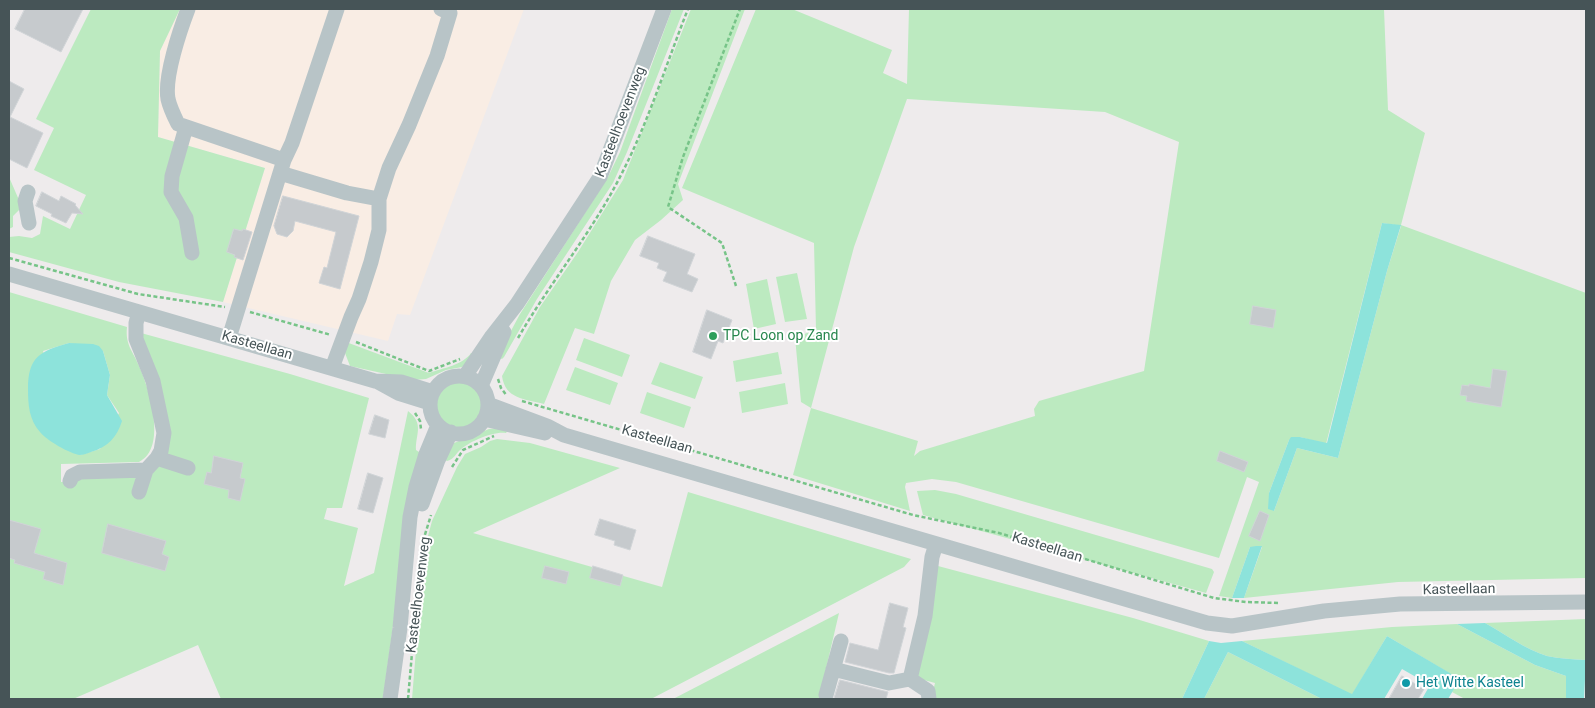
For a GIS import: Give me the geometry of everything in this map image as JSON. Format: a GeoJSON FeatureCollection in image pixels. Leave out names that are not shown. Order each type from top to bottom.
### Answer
{"type":"FeatureCollection","features":[{"type":"Feature","properties":{"kind":"street"},"geometry":{"type":"LineString","coordinates":[[188,9],[176,44],[170,72],[168,97],[178,124],[347,193],[379,199]]}},
{"type":"Feature","properties":{"kind":"street"},"geometry":{"type":"LineString","coordinates":[[229,338],[282,167],[292,143],[337,9]]}},
{"type":"Feature","properties":{"kind":"street"},"geometry":{"type":"LineString","coordinates":[[332,368],[359,299],[371,262],[379,230],[379,199],[389,168],[409,125],[436,56],[450,13],[441,9]]}},
{"type":"Feature","properties":{"kind":"street","name":"Kasteelhoevenweg"},"geometry":{"type":"LineString","coordinates":[[481,386],[517,304],[600,177],[664,9]]}},
{"type":"Feature","properties":{"kind":"street"},"geometry":{"type":"LineString","coordinates":[[186,127],[172,176],[171,192],[186,218],[192,253]]}},
{"type":"Feature","properties":{"kind":"street"},"geometry":{"type":"LineString","coordinates":[[28,192],[25,200],[29,223]]}},
{"type":"Feature","properties":{"kind":"street","name":"Kasteellaan"},"geometry":{"type":"LineString","coordinates":[[9,274],[375,381],[398,393],[431,397]]}},
{"type":"Feature","properties":{"kind":"street"},"geometry":{"type":"LineString","coordinates":[[139,312],[136,323],[136,339],[153,381],[164,433],[161,451],[146,470],[139,492]]}},
{"type":"Feature","properties":{"kind":"street","name":"Kasteelhoevenweg"},"geometry":{"type":"LineString","coordinates":[[465,376],[492,358]]}},
{"type":"Feature","properties":{"kind":"street"},"geometry":{"type":"LineString","coordinates":[[465,376],[476,381],[481,386],[484,391],[486,412],[477,427],[467,432],[444,428],[432,414],[431,397],[446,378],[465,376]]}},
{"type":"Feature","properties":{"kind":"street","name":"Kasteellaan"},"geometry":{"type":"LineString","coordinates":[[486,412],[513,427],[564,434],[1196,621],[1219,625],[1246,624],[1324,610],[1380,606],[1586,602]]}},
{"type":"Feature","properties":{"kind":"street","name":"Kasteelhoevenweg"},"geometry":{"type":"LineString","coordinates":[[407,548],[427,489],[445,463],[444,428]]}},
{"type":"Feature","properties":{"kind":"street","name":"Kasteelhoevenweg"},"geometry":{"type":"LineString","coordinates":[[390,699],[399,637],[410,517],[416,487],[426,454],[444,428]]}},
{"type":"Feature","properties":{"kind":"street"},"geometry":{"type":"LineString","coordinates":[[157,458],[188,468]]}},
{"type":"Feature","properties":{"kind":"street"},"geometry":{"type":"LineString","coordinates":[[70,481],[72,476],[80,472],[146,470]]}},
{"type":"Feature","properties":{"kind":"street"},"geometry":{"type":"LineString","coordinates":[[910,679],[924,616],[932,557],[936,544]]}},
{"type":"Feature","properties":{"kind":"street"},"geometry":{"type":"LineString","coordinates":[[826,695],[841,641]]}},
{"type":"Feature","properties":{"kind":"street"},"geometry":{"type":"LineString","coordinates":[[833,669],[889,683],[910,679],[928,691],[929,699]]}},
{"type":"Feature","properties":{"kind":"path"},"geometry":{"type":"LineString","coordinates":[[736,286],[722,243],[668,207],[683,157],[740,9]]}},
{"type":"Feature","properties":{"kind":"path"},"geometry":{"type":"LineString","coordinates":[[9,258],[131,293],[238,309],[362,343],[429,371],[460,359],[471,349],[492,358],[501,388],[506,395],[513,399]]}},
{"type":"Feature","properties":{"kind":"path","name":"Kasteellaan"},"geometry":{"type":"LineString","coordinates":[[520,400],[913,515],[999,533],[1214,598],[1246,602],[1284,603]]}},
{"type":"Feature","properties":{"kind":"path"},"geometry":{"type":"LineString","coordinates":[[410,408],[420,421],[420,436]]}},
{"type":"Feature","properties":{"kind":"path"},"geometry":{"type":"LineString","coordinates":[[449,472],[445,463],[463,450],[487,438],[502,436]]}},
{"type":"Feature","properties":{"kind":"path","name":"Kasteelhoevenweg"},"geometry":{"type":"LineString","coordinates":[[423,541],[434,508]]}},
{"type":"Feature","properties":{"kind":"path","name":"Kasteelhoevenweg"},"geometry":{"type":"LineString","coordinates":[[408,699],[412,646]]}},
{"type":"Feature","properties":{"kind":"shaded area"},"geometry":{"type":"Polygon","coordinates":[[[180,9],[524,9],[410,315],[397,314],[388,341],[223,302],[265,168],[158,137],[160,51],[180,9]]]}},
{"type":"Feature","properties":{"kind":"green space"},"geometry":{"type":"Polygon","coordinates":[[[91,9],[180,9],[160,51],[158,137],[265,168],[223,302],[119,282],[9,252],[9,237],[32,238],[40,234],[43,216],[70,229],[86,195],[34,170],[54,128],[36,119],[91,9]]]}},
{"type":"Feature","properties":{"kind":"green space"},"geometry":{"type":"Polygon","coordinates":[[[672,9],[684,9],[613,183],[537,299],[504,357],[502,359],[497,357],[520,314],[608,177],[620,152],[672,9]]]}},
{"type":"Feature","properties":{"kind":"green space"},"geometry":{"type":"Polygon","coordinates":[[[691,9],[745,9],[678,184],[683,200],[635,240],[611,281],[594,334],[575,328],[544,404],[517,397],[507,389],[502,376],[540,307],[578,252],[623,180],[691,9]]]}},
{"type":"Feature","properties":{"kind":"green space"},"geometry":{"type":"Polygon","coordinates":[[[756,9],[792,9],[892,50],[883,73],[907,84],[909,9],[1384,9],[1388,110],[1425,133],[1401,225],[1586,293],[1586,578],[1398,582],[1244,598],[1262,547],[1250,547],[1232,598],[1219,596],[1259,482],[1247,477],[1219,558],[956,482],[932,479],[906,483],[905,487],[910,511],[793,475],[811,408],[801,402],[795,337],[816,330],[814,243],[682,188],[756,9]],[[907,99],[854,247],[811,408],[918,441],[914,456],[920,451],[1035,416],[1034,409],[1039,401],[1144,371],[1179,142],[1105,112],[907,99]],[[1382,223],[1326,444],[1300,437],[1289,440],[1269,493],[1274,511],[1297,448],[1338,458],[1387,271],[1401,226],[1382,223]]]}},
{"type":"Feature","properties":{"kind":"green space"},"geometry":{"type":"Polygon","coordinates":[[[9,177],[22,207],[13,216],[13,227],[9,229],[9,177]]]}},
{"type":"Feature","properties":{"kind":"green space"},"geometry":{"type":"Polygon","coordinates":[[[797,273],[807,319],[785,322],[776,277],[797,273]]]}},
{"type":"Feature","properties":{"kind":"green space"},"geometry":{"type":"Polygon","coordinates":[[[767,279],[776,324],[754,329],[746,284],[767,279]]]}},
{"type":"Feature","properties":{"kind":"green space"},"geometry":{"type":"Polygon","coordinates":[[[9,292],[127,327],[128,343],[139,366],[151,402],[154,431],[153,444],[148,455],[139,462],[61,464],[61,482],[75,481],[77,478],[135,477],[136,479],[149,474],[165,453],[141,333],[369,398],[342,508],[327,508],[324,519],[358,528],[344,586],[374,573],[408,411],[416,420],[418,430],[416,450],[422,454],[394,618],[383,699],[221,699],[198,645],[73,699],[9,699],[9,292]],[[69,343],[43,351],[80,455],[100,449],[119,413],[107,395],[110,375],[103,351],[69,343]]]}},
{"type":"Feature","properties":{"kind":"green space"},"geometry":{"type":"Polygon","coordinates":[[[584,338],[630,355],[622,377],[576,360],[584,338]]]}},
{"type":"Feature","properties":{"kind":"green space"},"geometry":{"type":"Polygon","coordinates":[[[346,342],[429,373],[458,363],[471,353],[474,354],[462,367],[446,370],[426,379],[413,380],[350,366],[345,353],[346,342]]]}},
{"type":"Feature","properties":{"kind":"green space"},"geometry":{"type":"Polygon","coordinates":[[[778,352],[782,374],[736,382],[733,361],[778,352]]]}},
{"type":"Feature","properties":{"kind":"green space"},"geometry":{"type":"Polygon","coordinates":[[[660,362],[703,377],[695,399],[651,384],[660,362]]]}},
{"type":"Feature","properties":{"kind":"green space"},"geometry":{"type":"Polygon","coordinates":[[[575,367],[618,383],[610,405],[566,390],[575,367]]]}},
{"type":"Feature","properties":{"kind":"green space"},"geometry":{"type":"Polygon","coordinates":[[[458,380],[476,387],[483,405],[476,423],[458,430],[440,423],[433,405],[440,387],[458,380]]]}},
{"type":"Feature","properties":{"kind":"green space"},"geometry":{"type":"Polygon","coordinates":[[[785,383],[788,404],[742,413],[739,392],[785,383]]]}},
{"type":"Feature","properties":{"kind":"green space"},"geometry":{"type":"Polygon","coordinates":[[[647,392],[691,407],[684,428],[640,413],[647,392]]]}},
{"type":"Feature","properties":{"kind":"green space"},"geometry":{"type":"Polygon","coordinates":[[[499,428],[508,430],[506,433],[488,435],[474,441],[451,459],[447,461],[444,459],[454,443],[489,429],[499,428]]]}},
{"type":"Feature","properties":{"kind":"green space"},"geometry":{"type":"Polygon","coordinates":[[[497,439],[530,443],[620,468],[473,533],[662,587],[688,492],[911,559],[904,567],[651,699],[412,699],[424,551],[432,521],[465,454],[497,439]]]}},
{"type":"Feature","properties":{"kind":"green space"},"geometry":{"type":"Polygon","coordinates":[[[935,490],[956,494],[1212,569],[1214,572],[1206,593],[923,515],[917,491],[935,490]]]}},
{"type":"Feature","properties":{"kind":"green space"},"geometry":{"type":"Polygon","coordinates":[[[938,566],[1133,618],[1209,641],[1182,699],[931,699],[935,683],[913,677],[938,566]]]}},
{"type":"Feature","properties":{"kind":"green space"},"geometry":{"type":"Polygon","coordinates":[[[839,613],[819,699],[673,699],[839,613]]]}},
{"type":"Feature","properties":{"kind":"green space"},"geometry":{"type":"Polygon","coordinates":[[[1586,619],[1586,660],[1547,656],[1523,645],[1485,623],[1586,619]]]}},
{"type":"Feature","properties":{"kind":"green space"},"geometry":{"type":"Polygon","coordinates":[[[1457,624],[1535,665],[1566,676],[1566,699],[1465,699],[1452,692],[1459,679],[1387,636],[1352,695],[1242,641],[1392,627],[1457,624]]]}},
{"type":"Feature","properties":{"kind":"green space"},"geometry":{"type":"Polygon","coordinates":[[[1228,652],[1322,699],[1204,699],[1228,652]]]}},
{"type":"Feature","properties":{"kind":"water"},"geometry":{"type":"Polygon","coordinates":[[[1382,223],[1401,225],[1387,271],[1338,458],[1297,448],[1274,511],[1268,509],[1269,493],[1291,437],[1327,443],[1382,223]]]}},
{"type":"Feature","properties":{"kind":"water"},"geometry":{"type":"Polygon","coordinates":[[[69,343],[93,344],[99,346],[103,351],[110,375],[107,395],[122,421],[111,441],[97,450],[81,455],[53,443],[43,435],[33,422],[29,406],[29,378],[33,362],[50,349],[69,343]]]}},
{"type":"Feature","properties":{"kind":"water"},"geometry":{"type":"Polygon","coordinates":[[[1262,546],[1244,598],[1232,598],[1250,547],[1262,546]]]}},
{"type":"Feature","properties":{"kind":"water"},"geometry":{"type":"Polygon","coordinates":[[[1485,623],[1523,645],[1547,656],[1586,660],[1584,699],[1566,699],[1566,676],[1535,665],[1457,624],[1485,623]]]}},
{"type":"Feature","properties":{"kind":"water"},"geometry":{"type":"Polygon","coordinates":[[[1387,636],[1460,679],[1448,699],[1422,699],[1430,685],[1402,669],[1384,699],[1322,699],[1228,652],[1204,699],[1182,699],[1209,641],[1221,643],[1242,641],[1352,694],[1387,636]]]}},
{"type":"Feature","properties":{"kind":"building"},"geometry":{"type":"Polygon","coordinates":[[[25,9],[83,9],[61,52],[15,29],[25,9]]]}},
{"type":"Feature","properties":{"kind":"building"},"geometry":{"type":"Polygon","coordinates":[[[9,81],[24,89],[10,117],[43,133],[27,168],[9,159],[9,81]]]}},
{"type":"Feature","properties":{"kind":"building"},"geometry":{"type":"Polygon","coordinates":[[[42,192],[59,201],[61,196],[76,204],[83,214],[72,213],[66,223],[51,216],[52,214],[36,206],[42,192]]]}},
{"type":"Feature","properties":{"kind":"building"},"geometry":{"type":"Polygon","coordinates":[[[283,196],[359,216],[340,289],[319,283],[324,267],[327,268],[336,232],[295,221],[293,231],[287,237],[277,234],[274,226],[283,196]]]}},
{"type":"Feature","properties":{"kind":"building"},"geometry":{"type":"Polygon","coordinates":[[[234,229],[252,232],[243,260],[227,252],[234,229]]]}},
{"type":"Feature","properties":{"kind":"building"},"geometry":{"type":"Polygon","coordinates":[[[648,236],[695,254],[687,274],[698,279],[692,292],[663,281],[667,272],[657,268],[659,263],[640,256],[648,236]]]}},
{"type":"Feature","properties":{"kind":"building"},"geometry":{"type":"Polygon","coordinates":[[[1253,306],[1276,310],[1273,328],[1250,324],[1253,306]]]}},
{"type":"Feature","properties":{"kind":"building"},"geometry":{"type":"Polygon","coordinates":[[[707,310],[732,320],[723,343],[718,341],[711,359],[693,352],[707,310]]]}},
{"type":"Feature","properties":{"kind":"building"},"geometry":{"type":"Polygon","coordinates":[[[1493,369],[1507,371],[1501,407],[1466,401],[1467,396],[1460,395],[1462,385],[1469,386],[1469,384],[1490,388],[1493,369]]]}},
{"type":"Feature","properties":{"kind":"building"},"geometry":{"type":"Polygon","coordinates":[[[375,415],[389,420],[385,438],[369,434],[375,415]]]}},
{"type":"Feature","properties":{"kind":"building"},"geometry":{"type":"Polygon","coordinates":[[[1220,451],[1248,462],[1244,472],[1217,461],[1220,451]]]}},
{"type":"Feature","properties":{"kind":"building"},"geometry":{"type":"Polygon","coordinates":[[[214,456],[243,463],[240,478],[245,479],[240,501],[228,498],[229,490],[204,484],[207,472],[211,473],[214,456]]]}},
{"type":"Feature","properties":{"kind":"building"},"geometry":{"type":"Polygon","coordinates":[[[368,473],[383,478],[373,513],[358,509],[368,473]]]}},
{"type":"Feature","properties":{"kind":"building"},"geometry":{"type":"Polygon","coordinates":[[[1260,511],[1269,515],[1260,541],[1249,536],[1260,511]]]}},
{"type":"Feature","properties":{"kind":"building"},"geometry":{"type":"Polygon","coordinates":[[[600,519],[636,530],[630,550],[614,545],[615,541],[595,535],[600,519]]]}},
{"type":"Feature","properties":{"kind":"building"},"geometry":{"type":"Polygon","coordinates":[[[9,520],[41,529],[34,553],[67,563],[63,585],[43,579],[45,572],[14,563],[15,560],[9,558],[9,520]]]}},
{"type":"Feature","properties":{"kind":"building"},"geometry":{"type":"Polygon","coordinates":[[[108,524],[166,541],[162,554],[169,557],[165,571],[102,553],[108,524]]]}},
{"type":"Feature","properties":{"kind":"building"},"geometry":{"type":"Polygon","coordinates":[[[545,566],[569,572],[566,584],[542,578],[545,566]]]}},
{"type":"Feature","properties":{"kind":"building"},"geometry":{"type":"Polygon","coordinates":[[[593,566],[623,575],[620,586],[590,578],[593,566]]]}},
{"type":"Feature","properties":{"kind":"building"},"geometry":{"type":"Polygon","coordinates":[[[890,603],[908,608],[903,627],[906,628],[894,673],[845,662],[850,643],[878,650],[890,603]]]}},
{"type":"Feature","properties":{"kind":"building","name":"Het Witte Kasteel"},"geometry":{"type":"Polygon","coordinates":[[[1402,676],[1424,689],[1418,699],[1389,699],[1402,676]]]}},
{"type":"Feature","properties":{"kind":"building"},"geometry":{"type":"Polygon","coordinates":[[[840,680],[888,692],[886,699],[834,699],[840,680]]]}},
{"type":"Feature","properties":{"kind":"place","name":"TPC Loon op Zand"},"geometry":{"type":"Point","coordinates":[713,336]}},
{"type":"Feature","properties":{"kind":"place","name":"Het Witte Kasteel"},"geometry":{"type":"Point","coordinates":[1406,683]}}]}
